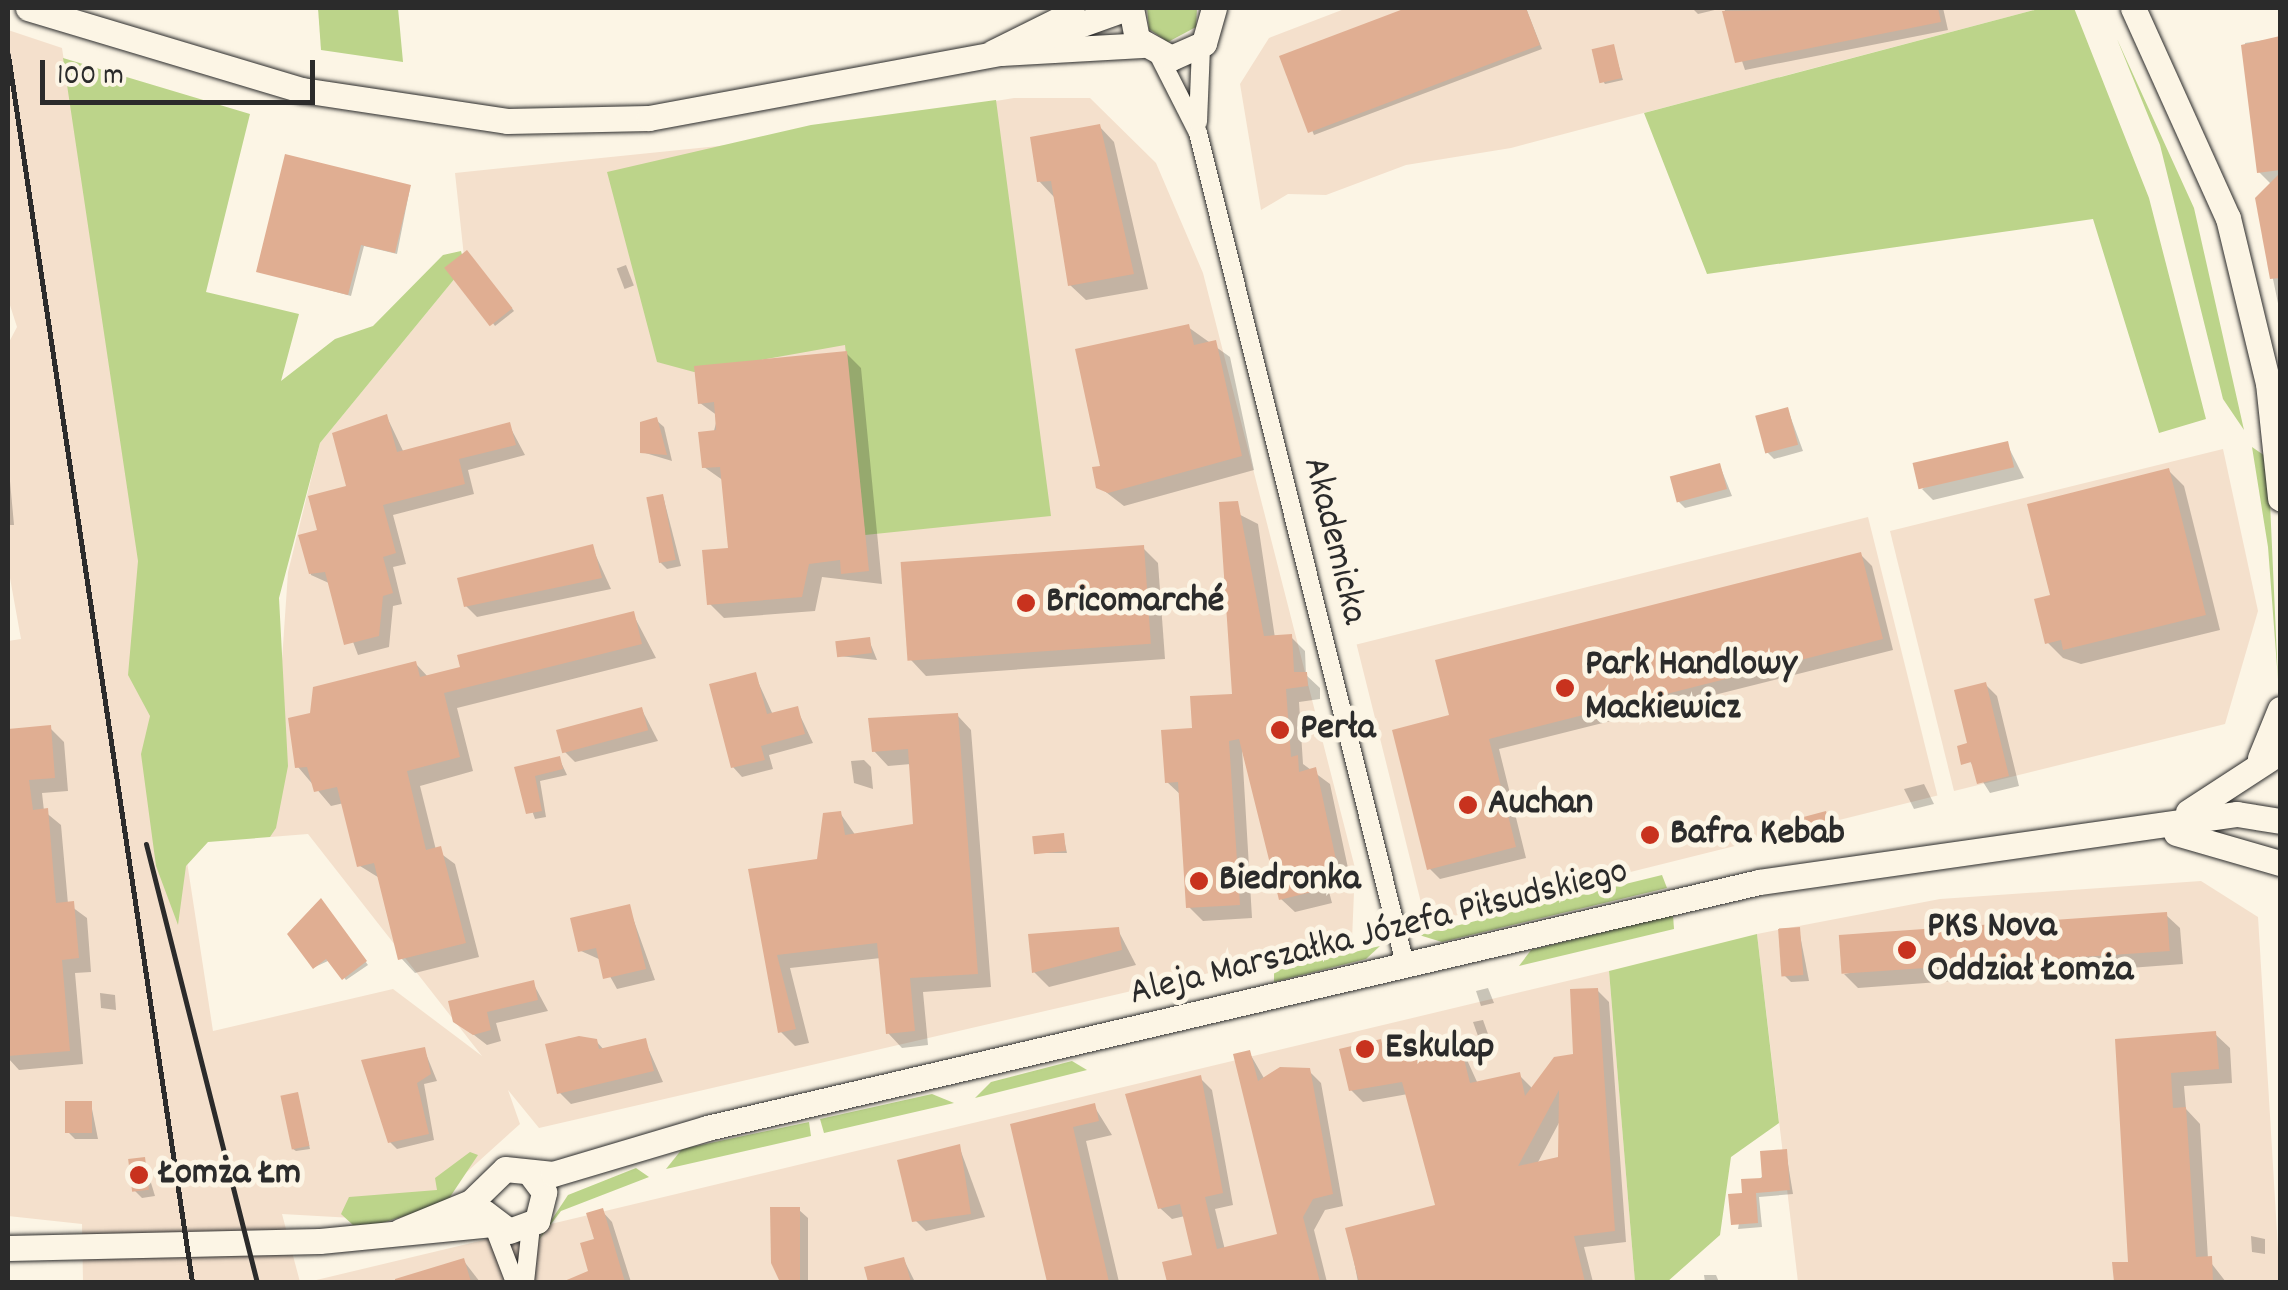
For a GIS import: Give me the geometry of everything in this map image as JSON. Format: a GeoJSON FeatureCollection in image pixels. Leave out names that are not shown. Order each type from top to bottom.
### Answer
{"type":"FeatureCollection","features":[{"type":"Feature","properties":{"kind":"street"},"geometry":{"type":"LineString","coordinates":[[28,8],[302,90],[464,118],[648,118],[988,55],[1129,8],[1150,50]]}},
{"type":"Feature","properties":{"kind":"street"},"geometry":{"type":"LineString","coordinates":[[988,55],[1076,8]]}},
{"type":"Feature","properties":{"kind":"street"},"geometry":{"type":"LineString","coordinates":[[988,55],[1150,50],[1209,27],[1233,8]]}},
{"type":"Feature","properties":{"kind":"street"},"geometry":{"type":"LineString","coordinates":[[2133,8],[2209,166],[2246,281],[2280,498]]}},
{"type":"Feature","properties":{"kind":"street","name":"Akademicka"},"geometry":{"type":"LineString","coordinates":[[1198,133],[1209,27]]}},
{"type":"Feature","properties":{"kind":"street","name":"Akademicka"},"geometry":{"type":"LineString","coordinates":[[1150,50],[1198,133],[1404,964]]}},
{"type":"Feature","properties":{"kind":"street"},"geometry":{"type":"LineString","coordinates":[[2262,761],[2280,709]]}},
{"type":"Feature","properties":{"kind":"street","name":"Aleja Marszałka Józefa Piłsudskiego"},"geometry":{"type":"LineString","coordinates":[[2146,828],[2217,800],[2262,761]]}},
{"type":"Feature","properties":{"kind":"street","name":"Aleja Marszałka Józefa Piłsudskiego"},"geometry":{"type":"LineString","coordinates":[[2262,761],[2247,800],[2273,821]]}},
{"type":"Feature","properties":{"kind":"street","name":"Aleja Marszałka Józefa Piłsudskiego"},"geometry":{"type":"LineString","coordinates":[[400,1231],[482,1192],[505,1169],[529,1172],[637,1148],[1404,964],[1808,872],[2146,828],[2273,821]]}},
{"type":"Feature","properties":{"kind":"street"},"geometry":{"type":"LineString","coordinates":[[2146,828],[2236,844],[2280,863]]}},
{"type":"Feature","properties":{"kind":"street","name":"Aleja Marszałka Józefa Piłsudskiego"},"geometry":{"type":"LineString","coordinates":[[8,1248],[400,1231],[538,1217],[637,1148]]}},
{"type":"Feature","properties":{"kind":"street"},"geometry":{"type":"LineString","coordinates":[[525,1282],[538,1217],[529,1172]]}},
{"type":"Feature","properties":{"kind":"street"},"geometry":{"type":"LineString","coordinates":[[482,1192],[515,1282]]}},
{"type":"Feature","properties":{"kind":"shaded area"},"geometry":{"type":"Polygon","coordinates":[[[1347,8],[2042,8],[1511,148],[1406,165],[1326,195],[1288,194],[1261,210],[1240,84],[1269,38],[1347,8]]]}},
{"type":"Feature","properties":{"kind":"shaded area"},"geometry":{"type":"Polygon","coordinates":[[[8,30],[62,48],[213,1031],[393,989],[482,1056],[308,834],[270,837],[288,572],[320,443],[465,266],[455,173],[738,144],[1014,98],[1090,98],[1156,163],[1203,273],[1355,868],[1352,940],[539,1128],[508,1090],[520,1124],[437,1199],[353,1218],[282,1214],[300,1282],[83,1282],[82,1224],[8,1216],[8,641],[21,639],[8,567],[8,344],[17,327],[8,299],[8,30]]]}},
{"type":"Feature","properties":{"kind":"shaded area"},"geometry":{"type":"Polygon","coordinates":[[[2223,449],[2258,611],[2225,724],[1954,791],[1890,531],[2223,449]]]}},
{"type":"Feature","properties":{"kind":"shaded area"},"geometry":{"type":"Polygon","coordinates":[[[1868,517],[1937,795],[1426,923],[1357,644],[1868,517]]]}},
{"type":"Feature","properties":{"kind":"shaded area"},"geometry":{"type":"Polygon","coordinates":[[[2201,881],[2258,917],[2280,1282],[1798,1282],[1757,934],[1940,899],[2201,881]]]}},
{"type":"Feature","properties":{"kind":"shaded area"},"geometry":{"type":"Polygon","coordinates":[[[1609,971],[1635,1282],[308,1282],[1609,971]]]}},
{"type":"Feature","properties":{"kind":"green space"},"geometry":{"type":"Polygon","coordinates":[[[318,8],[398,8],[403,62],[321,50],[318,8]]]}},
{"type":"Feature","properties":{"kind":"green space"},"geometry":{"type":"Polygon","coordinates":[[[1147,8],[1197,8],[1196,27],[1168,42],[1149,29],[1147,8]]]}},
{"type":"Feature","properties":{"kind":"green space"},"geometry":{"type":"Polygon","coordinates":[[[2042,8],[2074,8],[2149,198],[2206,419],[2159,433],[2093,219],[1707,274],[1644,113],[2042,8]]]}},
{"type":"Feature","properties":{"kind":"green space"},"geometry":{"type":"Polygon","coordinates":[[[2117,39],[2194,208],[2244,430],[2223,399],[2160,145],[2117,39]]]}},
{"type":"Feature","properties":{"kind":"green space"},"geometry":{"type":"Polygon","coordinates":[[[63,58],[250,114],[206,292],[299,314],[281,381],[335,339],[373,326],[443,255],[461,251],[465,266],[320,443],[279,598],[288,766],[276,828],[270,837],[208,842],[186,866],[178,925],[156,866],[141,754],[150,716],[128,675],[138,561],[63,58]]]}},
{"type":"Feature","properties":{"kind":"green space"},"geometry":{"type":"Polygon","coordinates":[[[996,100],[1051,516],[865,535],[845,345],[694,372],[657,362],[607,172],[811,125],[996,100]]]}},
{"type":"Feature","properties":{"kind":"green space"},"geometry":{"type":"Polygon","coordinates":[[[2252,447],[2268,458],[2278,680],[2268,547],[2252,447]]]}},
{"type":"Feature","properties":{"kind":"green space"},"geometry":{"type":"Polygon","coordinates":[[[1662,875],[1667,888],[1442,942],[1419,935],[1662,875]]]}},
{"type":"Feature","properties":{"kind":"green space"},"geometry":{"type":"Polygon","coordinates":[[[1673,915],[1674,929],[1519,966],[1531,950],[1673,915]]]}},
{"type":"Feature","properties":{"kind":"green space"},"geometry":{"type":"Polygon","coordinates":[[[1757,934],[1779,1123],[1731,1157],[1720,1235],[1667,1282],[1635,1282],[1609,971],[1757,934]]]}},
{"type":"Feature","properties":{"kind":"green space"},"geometry":{"type":"Polygon","coordinates":[[[1380,946],[1366,959],[1274,982],[1274,971],[1380,946]]]}},
{"type":"Feature","properties":{"kind":"green space"},"geometry":{"type":"Polygon","coordinates":[[[1072,1061],[1087,1070],[975,1098],[991,1082],[1072,1061]]]}},
{"type":"Feature","properties":{"kind":"green space"},"geometry":{"type":"Polygon","coordinates":[[[932,1094],[954,1103],[824,1133],[820,1119],[932,1094]]]}},
{"type":"Feature","properties":{"kind":"green space"},"geometry":{"type":"Polygon","coordinates":[[[809,1122],[811,1136],[666,1169],[682,1149],[809,1122]]]}},
{"type":"Feature","properties":{"kind":"green space"},"geometry":{"type":"Polygon","coordinates":[[[470,1152],[478,1155],[446,1203],[379,1224],[353,1225],[341,1214],[349,1197],[437,1190],[435,1178],[470,1152]]]}},
{"type":"Feature","properties":{"kind":"green space"},"geometry":{"type":"Polygon","coordinates":[[[636,1168],[649,1177],[561,1211],[535,1245],[568,1195],[636,1168]]]}},
{"type":"Feature","properties":{"kind":"building"},"geometry":{"type":"Polygon","coordinates":[[[1406,8],[1526,8],[1540,45],[1308,133],[1279,56],[1406,8]]]}},
{"type":"Feature","properties":{"kind":"building"},"geometry":{"type":"Polygon","coordinates":[[[1938,8],[1941,22],[1735,63],[1722,11],[1938,8]]]}},
{"type":"Feature","properties":{"kind":"building"},"geometry":{"type":"Polygon","coordinates":[[[2280,36],[2280,170],[2257,173],[2241,45],[2280,36]]]}},
{"type":"Feature","properties":{"kind":"building"},"geometry":{"type":"Polygon","coordinates":[[[1614,44],[1622,78],[1599,83],[1592,49],[1614,44]]]}},
{"type":"Feature","properties":{"kind":"building"},"geometry":{"type":"Polygon","coordinates":[[[1100,124],[1134,274],[1068,286],[1051,181],[1037,182],[1030,137],[1100,124]]]}},
{"type":"Feature","properties":{"kind":"building"},"geometry":{"type":"Polygon","coordinates":[[[285,154],[411,185],[395,253],[361,245],[348,295],[256,272],[285,154]]]}},
{"type":"Feature","properties":{"kind":"building"},"geometry":{"type":"Polygon","coordinates":[[[2280,173],[2280,278],[2270,279],[2255,198],[2280,173]]]}},
{"type":"Feature","properties":{"kind":"building"},"geometry":{"type":"Polygon","coordinates":[[[467,250],[513,308],[490,326],[444,268],[467,250]]]}},
{"type":"Feature","properties":{"kind":"building"},"geometry":{"type":"Polygon","coordinates":[[[1189,324],[1194,345],[1216,340],[1242,456],[1108,493],[1096,488],[1092,467],[1100,466],[1075,349],[1189,324]]]}},
{"type":"Feature","properties":{"kind":"building"},"geometry":{"type":"Polygon","coordinates":[[[847,351],[869,571],[841,574],[840,560],[809,564],[802,597],[707,605],[702,550],[728,548],[720,467],[702,468],[698,432],[716,430],[714,402],[698,404],[694,366],[847,351]]]}},
{"type":"Feature","properties":{"kind":"building"},"geometry":{"type":"Polygon","coordinates":[[[1788,407],[1798,445],[1765,453],[1755,416],[1788,407]]]}},
{"type":"Feature","properties":{"kind":"building"},"geometry":{"type":"Polygon","coordinates":[[[387,414],[397,452],[510,422],[516,445],[459,459],[465,484],[383,505],[396,553],[383,557],[393,593],[383,596],[379,636],[344,645],[325,572],[309,574],[298,535],[317,530],[308,496],[346,486],[332,433],[387,414]]]}},
{"type":"Feature","properties":{"kind":"building"},"geometry":{"type":"Polygon","coordinates":[[[657,417],[667,455],[640,453],[640,422],[657,417]]]}},
{"type":"Feature","properties":{"kind":"building"},"geometry":{"type":"Polygon","coordinates":[[[2008,441],[2014,467],[1919,489],[1913,463],[2008,441]]]}},
{"type":"Feature","properties":{"kind":"building"},"geometry":{"type":"Polygon","coordinates":[[[1720,463],[1727,489],[1677,503],[1670,476],[1720,463]]]}},
{"type":"Feature","properties":{"kind":"building"},"geometry":{"type":"Polygon","coordinates":[[[2169,468],[2206,615],[2063,650],[2061,640],[2045,644],[2034,599],[2050,595],[2027,504],[2169,468]]]}},
{"type":"Feature","properties":{"kind":"building"},"geometry":{"type":"Polygon","coordinates":[[[663,494],[676,560],[659,563],[646,497],[663,494]]]}},
{"type":"Feature","properties":{"kind":"building"},"geometry":{"type":"Polygon","coordinates":[[[1238,501],[1264,636],[1292,634],[1294,672],[1307,672],[1308,686],[1286,689],[1291,757],[1298,755],[1299,772],[1316,767],[1338,869],[1316,874],[1320,890],[1279,900],[1239,739],[1229,741],[1240,905],[1186,908],[1178,782],[1165,783],[1161,730],[1192,728],[1190,696],[1232,694],[1219,502],[1238,501]]]}},
{"type":"Feature","properties":{"kind":"building"},"geometry":{"type":"Polygon","coordinates":[[[593,544],[602,578],[464,607],[457,578],[593,544]]]}},
{"type":"Feature","properties":{"kind":"building","name":"Bricomarché"},"geometry":{"type":"Polygon","coordinates":[[[1144,545],[1151,644],[908,661],[901,562],[1144,545]]]}},
{"type":"Feature","properties":{"kind":"building","name":"Park Handlowy Mackiewicz"},"geometry":{"type":"Polygon","coordinates":[[[1861,552],[1883,639],[1489,739],[1516,847],[1427,870],[1392,730],[1449,715],[1435,660],[1861,552]]]}},
{"type":"Feature","properties":{"kind":"building"},"geometry":{"type":"Polygon","coordinates":[[[634,611],[642,644],[444,693],[460,757],[407,771],[426,850],[441,846],[466,943],[398,960],[374,863],[357,867],[337,787],[314,792],[307,767],[295,768],[288,718],[310,713],[313,687],[416,661],[420,677],[460,667],[457,655],[634,611]]]}},
{"type":"Feature","properties":{"kind":"building"},"geometry":{"type":"Polygon","coordinates":[[[870,637],[872,653],[837,657],[835,641],[870,637]]]}},
{"type":"Feature","properties":{"kind":"building"},"geometry":{"type":"Polygon","coordinates":[[[756,672],[767,714],[798,706],[805,734],[761,746],[765,760],[731,768],[709,684],[756,672]]]}},
{"type":"Feature","properties":{"kind":"building"},"geometry":{"type":"Polygon","coordinates":[[[1986,682],[2009,776],[1977,784],[1971,762],[1961,765],[1957,746],[1967,743],[1954,690],[1986,682]]]}},
{"type":"Feature","properties":{"kind":"building"},"geometry":{"type":"Polygon","coordinates":[[[642,707],[648,730],[562,753],[556,730],[642,707]]]}},
{"type":"Feature","properties":{"kind":"building"},"geometry":{"type":"Polygon","coordinates":[[[958,713],[978,974],[910,978],[915,1031],[886,1034],[877,943],[777,955],[796,1029],[778,1033],[748,869],[817,859],[823,813],[841,811],[845,835],[913,824],[908,749],[872,752],[868,718],[958,713]]]}},
{"type":"Feature","properties":{"kind":"building"},"geometry":{"type":"Polygon","coordinates":[[[51,725],[55,778],[29,780],[33,810],[48,808],[56,903],[74,901],[79,958],[62,960],[70,1051],[8,1056],[8,729],[51,725]]]}},
{"type":"Feature","properties":{"kind":"building"},"geometry":{"type":"Polygon","coordinates":[[[560,756],[563,769],[535,776],[542,811],[526,814],[514,767],[560,756]]]}},
{"type":"Feature","properties":{"kind":"building"},"geometry":{"type":"Polygon","coordinates":[[[1826,811],[1830,826],[1797,835],[1793,820],[1826,811]]]}},
{"type":"Feature","properties":{"kind":"building"},"geometry":{"type":"Polygon","coordinates":[[[1064,833],[1066,851],[1034,854],[1032,836],[1064,833]]]}},
{"type":"Feature","properties":{"kind":"building"},"geometry":{"type":"Polygon","coordinates":[[[321,898],[367,961],[342,980],[326,959],[313,969],[287,934],[321,898]]]}},
{"type":"Feature","properties":{"kind":"building"},"geometry":{"type":"Polygon","coordinates":[[[630,904],[646,969],[603,979],[596,948],[578,952],[570,918],[630,904]]]}},
{"type":"Feature","properties":{"kind":"building"},"geometry":{"type":"Polygon","coordinates":[[[2167,912],[2170,951],[1842,974],[1839,935],[2167,912]]]}},
{"type":"Feature","properties":{"kind":"building"},"geometry":{"type":"Polygon","coordinates":[[[1119,927],[1122,950],[1032,973],[1028,934],[1119,927]]]}},
{"type":"Feature","properties":{"kind":"building"},"geometry":{"type":"Polygon","coordinates":[[[1800,927],[1803,975],[1781,976],[1778,929],[1800,927]]]}},
{"type":"Feature","properties":{"kind":"building"},"geometry":{"type":"Polygon","coordinates":[[[534,980],[538,1000],[487,1012],[491,1030],[473,1035],[453,1022],[448,1001],[534,980]]]}},
{"type":"Feature","properties":{"kind":"building"},"geometry":{"type":"Polygon","coordinates":[[[1598,988],[1615,1231],[1574,1236],[1585,1282],[1359,1282],[1345,1228],[1435,1205],[1402,1082],[1349,1091],[1339,1049],[1381,1039],[1384,1053],[1458,1035],[1470,1083],[1520,1072],[1525,1096],[1554,1057],[1573,1054],[1570,989],[1598,988]],[[1559,1090],[1518,1166],[1558,1157],[1559,1090]]]}},
{"type":"Feature","properties":{"kind":"building"},"geometry":{"type":"Polygon","coordinates":[[[2216,1031],[2219,1069],[2171,1073],[2173,1108],[2186,1107],[2196,1257],[2212,1256],[2213,1282],[2114,1282],[2112,1262],[2128,1262],[2115,1039],[2216,1031]]]}},
{"type":"Feature","properties":{"kind":"building"},"geometry":{"type":"Polygon","coordinates":[[[579,1036],[597,1039],[599,1049],[646,1038],[654,1071],[557,1094],[545,1044],[579,1036]]]}},
{"type":"Feature","properties":{"kind":"building"},"geometry":{"type":"Polygon","coordinates":[[[425,1047],[431,1074],[417,1083],[429,1134],[388,1143],[361,1060],[425,1047]]]}},
{"type":"Feature","properties":{"kind":"building"},"geometry":{"type":"Polygon","coordinates":[[[1250,1050],[1258,1081],[1280,1067],[1310,1068],[1333,1194],[1313,1199],[1303,1217],[1320,1282],[1167,1282],[1162,1262],[1192,1255],[1180,1204],[1158,1209],[1125,1094],[1201,1075],[1223,1193],[1205,1197],[1217,1249],[1277,1234],[1233,1054],[1250,1050]]]}},
{"type":"Feature","properties":{"kind":"building"},"geometry":{"type":"Polygon","coordinates":[[[298,1092],[309,1146],[292,1150],[280,1096],[298,1092]]]}},
{"type":"Feature","properties":{"kind":"building"},"geometry":{"type":"Polygon","coordinates":[[[65,1101],[92,1101],[92,1133],[65,1133],[65,1101]]]}},
{"type":"Feature","properties":{"kind":"building"},"geometry":{"type":"Polygon","coordinates":[[[1095,1103],[1099,1121],[1073,1127],[1109,1282],[1047,1282],[1010,1124],[1095,1103]]]}},
{"type":"Feature","properties":{"kind":"building"},"geometry":{"type":"Polygon","coordinates":[[[960,1144],[971,1214],[912,1222],[897,1160],[960,1144]]]}},
{"type":"Feature","properties":{"kind":"building"},"geometry":{"type":"Polygon","coordinates":[[[1787,1149],[1790,1190],[1756,1193],[1758,1223],[1731,1225],[1728,1194],[1742,1193],[1741,1179],[1762,1178],[1760,1151],[1787,1149]]]}},
{"type":"Feature","properties":{"kind":"building","name":"Łomża Łm"},"geometry":{"type":"Polygon","coordinates":[[[145,1157],[149,1190],[132,1192],[128,1159],[145,1157]]]}},
{"type":"Feature","properties":{"kind":"building"},"geometry":{"type":"Polygon","coordinates":[[[770,1207],[800,1207],[800,1282],[779,1280],[771,1263],[770,1207]]]}},
{"type":"Feature","properties":{"kind":"building"},"geometry":{"type":"Polygon","coordinates":[[[603,1208],[625,1282],[562,1282],[588,1271],[580,1243],[594,1239],[586,1213],[603,1208]]]}},
{"type":"Feature","properties":{"kind":"building"},"geometry":{"type":"Polygon","coordinates":[[[904,1257],[911,1282],[868,1282],[864,1267],[904,1257]]]}},
{"type":"Feature","properties":{"kind":"building"},"geometry":{"type":"Polygon","coordinates":[[[464,1258],[471,1282],[395,1282],[395,1279],[464,1258]]]}},
{"type":"Feature","properties":{"kind":"railway"},"geometry":{"type":"LineString","coordinates":[[8,55],[192,1282]]}},
{"type":"Feature","properties":{"kind":"railway"},"geometry":{"type":"LineString","coordinates":[[146,844],[257,1282]]}},
{"type":"Feature","properties":{"kind":"place","name":"Bricomarché"},"geometry":{"type":"Point","coordinates":[1026,603]}},
{"type":"Feature","properties":{"kind":"place","name":"Park Handlowy Mackiewicz"},"geometry":{"type":"Point","coordinates":[1565,688]}},
{"type":"Feature","properties":{"kind":"place","name":"Perła"},"geometry":{"type":"Point","coordinates":[1280,730]}},
{"type":"Feature","properties":{"kind":"place","name":"Auchan"},"geometry":{"type":"Point","coordinates":[1468,805]}},
{"type":"Feature","properties":{"kind":"place","name":"Bafra Kebab"},"geometry":{"type":"Point","coordinates":[1650,835]}},
{"type":"Feature","properties":{"kind":"place","name":"Biedronka"},"geometry":{"type":"Point","coordinates":[1199,881]}},
{"type":"Feature","properties":{"kind":"place","name":"PKS Nova Oddział Łomża"},"geometry":{"type":"Point","coordinates":[1907,950]}},
{"type":"Feature","properties":{"kind":"place","name":"Eskulap"},"geometry":{"type":"Point","coordinates":[1365,1049]}},
{"type":"Feature","properties":{"kind":"place","name":"Łomża Łm"},"geometry":{"type":"Point","coordinates":[139,1175]}}]}
